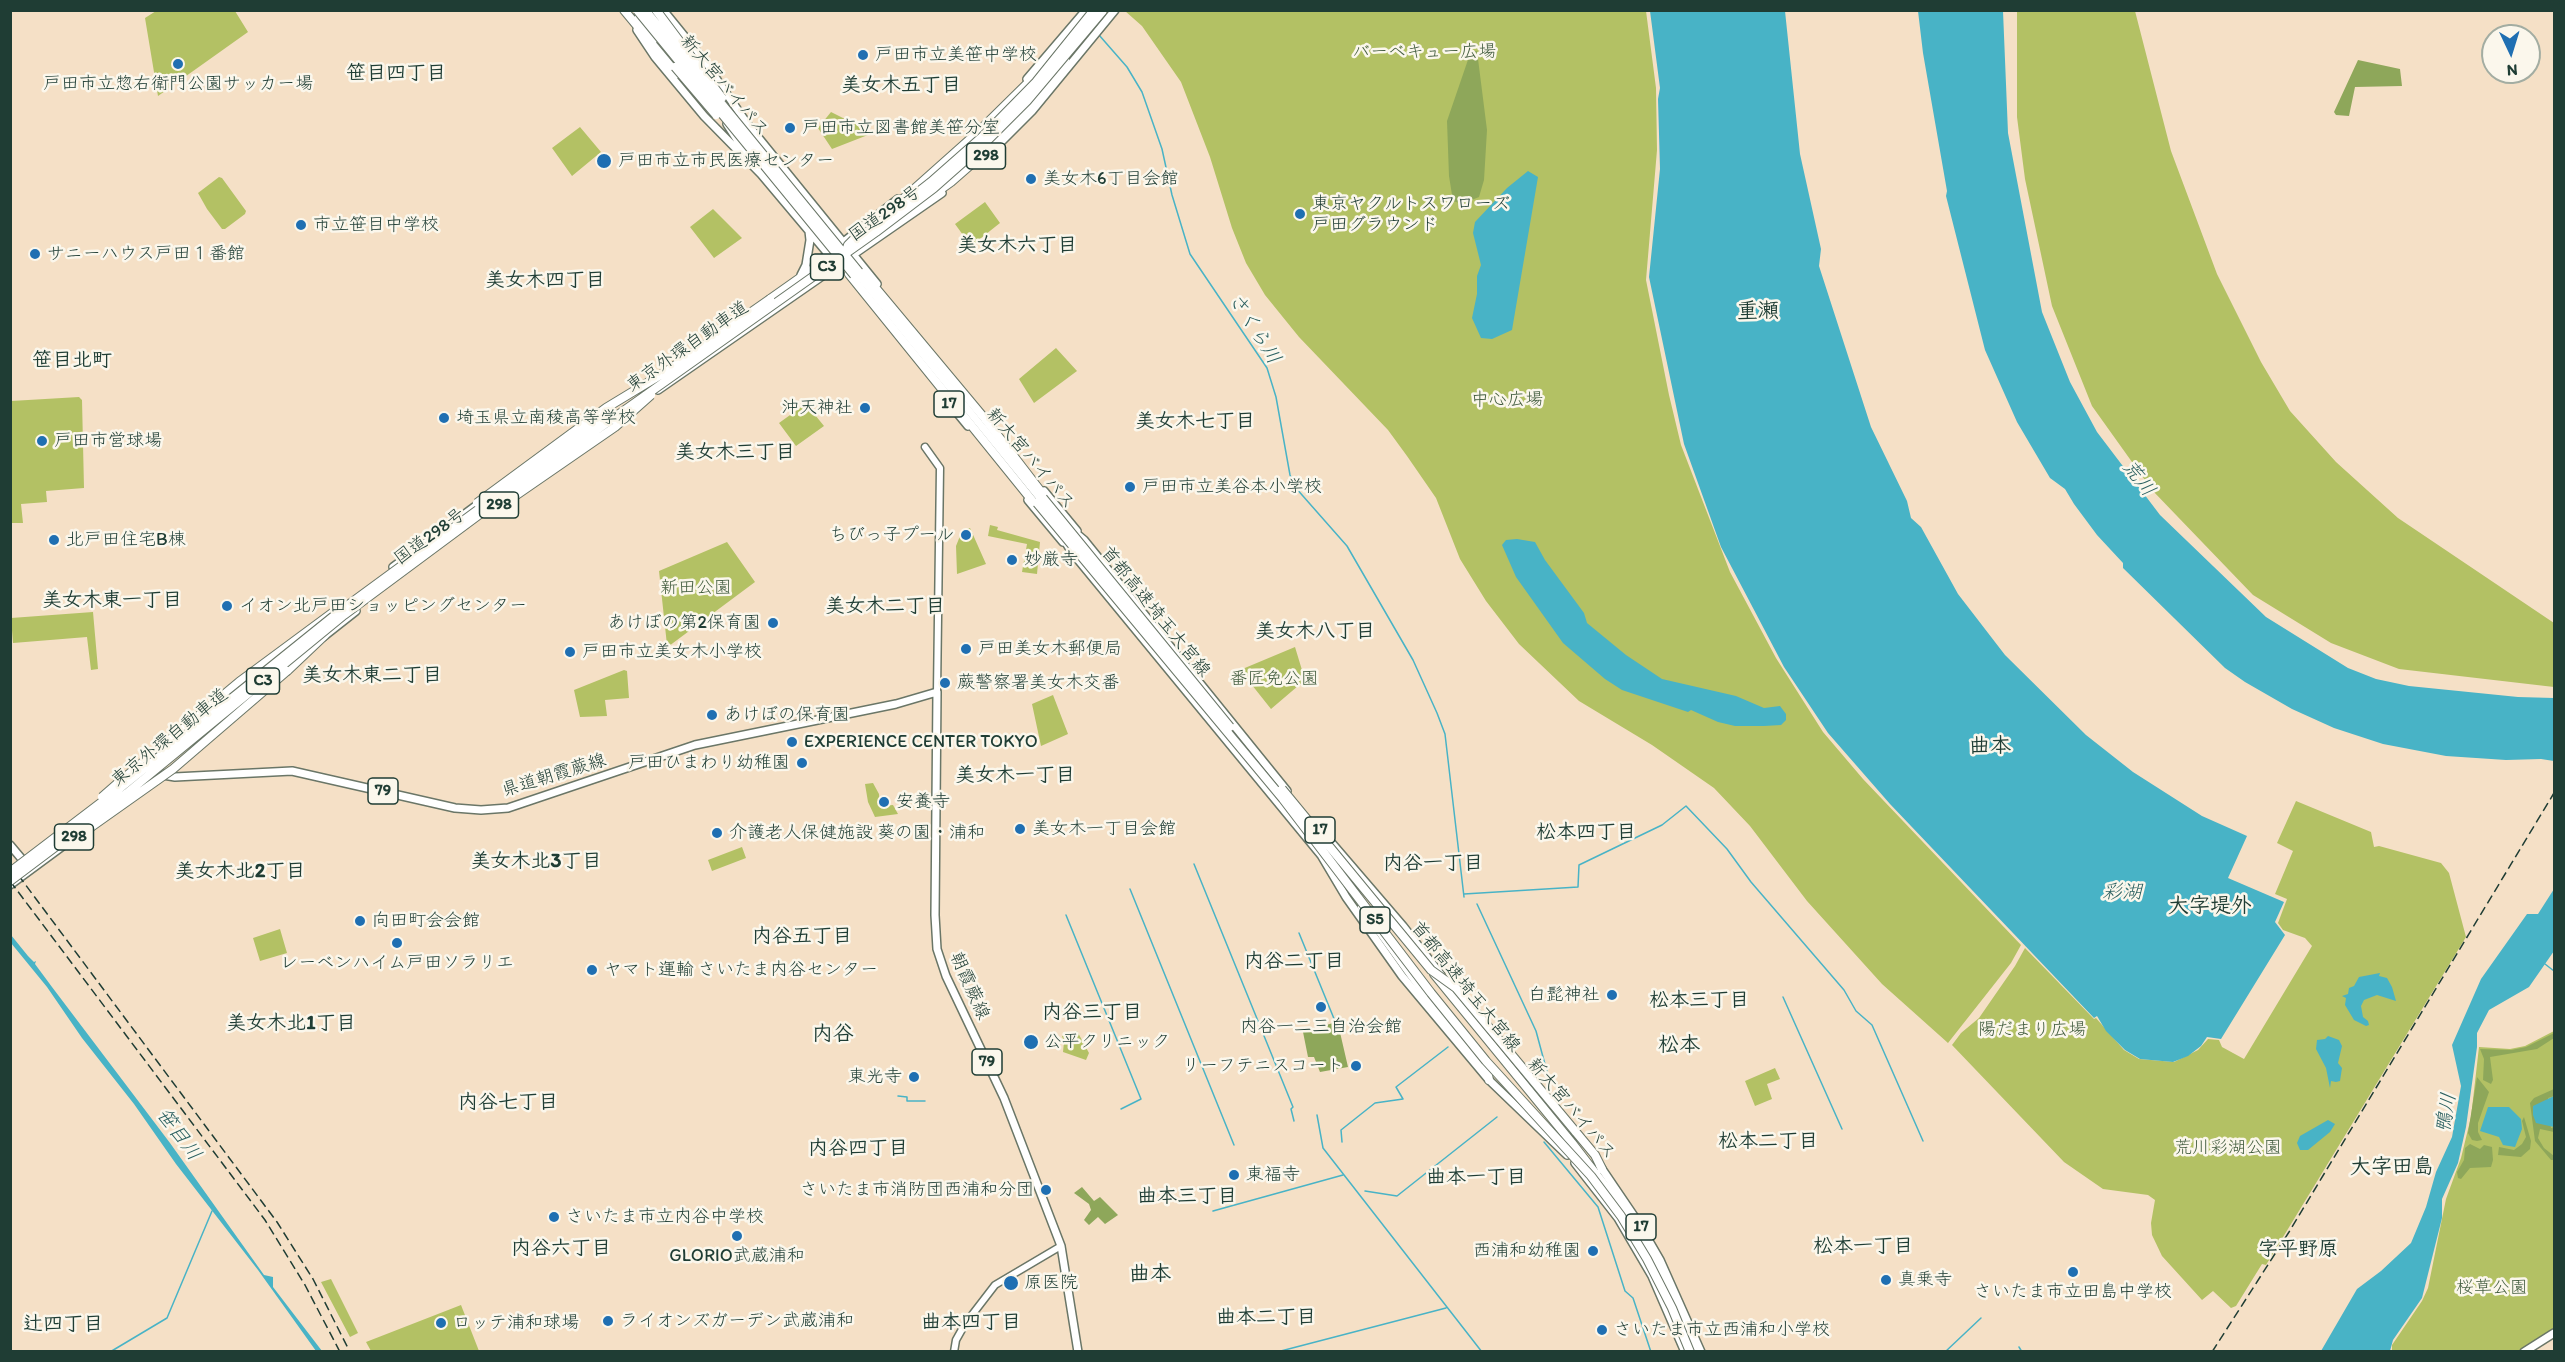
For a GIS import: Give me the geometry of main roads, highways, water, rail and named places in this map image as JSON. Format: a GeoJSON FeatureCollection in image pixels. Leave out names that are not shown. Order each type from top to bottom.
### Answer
{"type":"FeatureCollection","features":[{"type":"Feature","properties":{"kind":"highway"},"geometry":{"type":"LineString","coordinates":[[624,10],[673,68],[827,236],[848,241],[898,203],[977,133],[1072,39]]}},
{"type":"Feature","properties":{"kind":"highway"},"geometry":{"type":"LineString","coordinates":[[639,10],[653,40],[673,68]]}},
{"type":"Feature","properties":{"kind":"highway"},"geometry":{"type":"LineString","coordinates":[[639,10],[745,148]]}},
{"type":"Feature","properties":{"kind":"highway"},"geometry":{"type":"LineString","coordinates":[[639,10],[855,272]]}},
{"type":"Feature","properties":{"kind":"highway"},"geometry":{"type":"LineString","coordinates":[[653,10],[855,272]]}},
{"type":"Feature","properties":{"kind":"highway","name":"東京外環自動車道"},"geometry":{"type":"LineString","coordinates":[[10,883],[127,793],[430,547],[904,205],[982,137],[1035,82],[1094,10]]}},
{"type":"Feature","properties":{"kind":"highway","name":"東京外環自動車道"},"geometry":{"type":"LineString","coordinates":[[10,870],[54,840],[340,611],[917,201],[999,130],[1067,56],[1103,10]]}},
{"type":"Feature","properties":{"kind":"highway"},"geometry":{"type":"LineString","coordinates":[[430,547],[513,475],[606,408],[667,371],[821,263],[862,246],[938,191],[991,147],[1039,95],[1067,56]]}},
{"type":"Feature","properties":{"kind":"highway"},"geometry":{"type":"LineString","coordinates":[[821,263],[827,254],[827,236]]}},
{"type":"Feature","properties":{"kind":"highway"},"geometry":{"type":"LineString","coordinates":[[430,547],[490,513],[606,433],[676,375],[826,271],[855,237]]}},
{"type":"Feature","properties":{"kind":"highway"},"geometry":{"type":"LineString","coordinates":[[855,272],[855,257],[862,246]]}},
{"type":"Feature","properties":{"kind":"highway"},"geometry":{"type":"LineString","coordinates":[[826,271],[841,268],[855,272]]}},
{"type":"Feature","properties":{"kind":"highway","name":"首都高速埼玉大宮線"},"geometry":{"type":"LineString","coordinates":[[855,272],[1283,799],[1431,993],[1486,1061],[1569,1149],[1607,1198],[1634,1237],[1660,1283],[1690,1352]]}},
{"type":"Feature","properties":{"kind":"highway","name":"首都高速埼玉大宮線"},"geometry":{"type":"LineString","coordinates":[[1105,578],[1578,1150],[1626,1213],[1656,1265],[1696,1352]]}},
{"type":"Feature","properties":{"kind":"highway"},"geometry":{"type":"LineString","coordinates":[[54,840],[239,682],[339,608]]}},
{"type":"Feature","properties":{"kind":"highway"},"geometry":{"type":"LineString","coordinates":[[23,872],[173,769],[325,635]]}},
{"type":"Feature","properties":{"kind":"highway","name":"17"},"geometry":{"type":"LineString","coordinates":[[1350,888],[1372,924],[1427,997],[1487,1070],[1489,1080]]}},
{"type":"Feature","properties":{"kind":"highway","name":"S5"},"geometry":{"type":"LineString","coordinates":[[1431,970],[1456,988],[1595,1155],[1602,1169]]}},
{"type":"Feature","properties":{"kind":"main road","name":"17"},"geometry":{"type":"LineString","coordinates":[[624,10],[655,57],[704,116],[761,174],[808,228],[842,254],[1084,540]]}},
{"type":"Feature","properties":{"kind":"main road","name":"新大宮バイパス"},"geometry":{"type":"LineString","coordinates":[[639,10],[696,75],[827,236]]}},
{"type":"Feature","properties":{"kind":"main road","name":"新大宮バイパス"},"geometry":{"type":"LineString","coordinates":[[639,10],[713,103],[827,236]]}},
{"type":"Feature","properties":{"kind":"main road","name":"17"},"geometry":{"type":"LineString","coordinates":[[663,10],[702,58],[842,254],[1049,528],[1071,551]]}},
{"type":"Feature","properties":{"kind":"main road","name":"国道298号"},"geometry":{"type":"LineString","coordinates":[[10,870],[146,764],[339,608],[514,478],[801,275],[842,254],[932,200],[994,149],[1032,111],[1114,10]]}},
{"type":"Feature","properties":{"kind":"main road","name":"国道298号"},"geometry":{"type":"LineString","coordinates":[[10,883],[32,870],[325,635],[447,542],[656,392],[842,254],[991,116],[1037,69],[1084,12]]}},
{"type":"Feature","properties":{"kind":"main road"},"geometry":{"type":"LineString","coordinates":[[696,75],[721,95],[748,125]]}},
{"type":"Feature","properties":{"kind":"main road","name":"17"},"geometry":{"type":"LineString","coordinates":[[713,103],[737,142],[761,174]]}},
{"type":"Feature","properties":{"kind":"main road"},"geometry":{"type":"LineString","coordinates":[[801,275],[806,265],[810,240],[808,228]]}},
{"type":"Feature","properties":{"kind":"main road","name":"新大宮バイパス"},"geometry":{"type":"LineString","coordinates":[[855,272],[1046,506],[1084,540],[1274,774],[1403,926],[1457,995],[1602,1169],[1660,1260],[1701,1352]]}},
{"type":"Feature","properties":{"kind":"main road","name":"新大宮バイパス"},"geometry":{"type":"LineString","coordinates":[[855,272],[1044,507],[1071,551],[1321,855],[1346,897],[1402,976],[1489,1080],[1554,1141],[1611,1209],[1652,1276],[1685,1352]]}},
{"type":"Feature","properties":{"kind":"main road"},"geometry":{"type":"LineString","coordinates":[[925,447],[940,470],[937,692]]}},
{"type":"Feature","properties":{"kind":"main road","name":"県道朝霞蕨線"},"geometry":{"type":"LineString","coordinates":[[157,772],[174,777],[292,771],[455,808],[481,810],[508,808],[696,745],[914,700],[937,692]]}},
{"type":"Feature","properties":{"kind":"main road","name":"朝霞蕨線"},"geometry":{"type":"LineString","coordinates":[[937,692],[935,915],[937,949],[946,976],[1004,1098],[1061,1246],[1078,1352]]}},
{"type":"Feature","properties":{"kind":"main road","name":"79"},"geometry":{"type":"LineString","coordinates":[[146,764],[157,772]]}},
{"type":"Feature","properties":{"kind":"main road"},"geometry":{"type":"LineString","coordinates":[[10,845],[32,870]]}},
{"type":"Feature","properties":{"kind":"main road"},"geometry":{"type":"LineString","coordinates":[[954,1352],[956,1340],[965,1324],[995,1285],[1061,1246]]}},
{"type":"Feature","properties":{"kind":"main road"},"geometry":{"type":"LineString","coordinates":[[2524,1352],[2554,1333]]}},
{"type":"Feature","properties":{"kind":"water","name":"彩湖"},"geometry":{"type":"Polygon","coordinates":[[[1650,11],[1785,11],[1800,154],[1821,249],[1819,266],[1871,427],[1907,501],[1911,518],[1921,527],[1958,594],[2005,655],[2086,735],[2133,772],[2202,816],[2247,836],[2228,878],[2284,902],[2275,922],[2285,935],[2221,1039],[2207,1037],[2201,1046],[2188,1056],[2173,1062],[2140,1059],[2125,1050],[2106,1031],[2097,1016],[2094,1018],[1890,804],[1828,733],[1784,667],[1721,547],[1684,444],[1649,277],[1660,169],[1658,99],[1660,88],[1650,11]]]}},
{"type":"Feature","properties":{"kind":"water"},"geometry":{"type":"Polygon","coordinates":[[[1918,11],[2003,11],[2008,133],[2042,312],[2070,382],[2097,432],[2160,515],[2266,617],[2348,668],[2376,679],[2409,686],[2518,697],[2554,698],[2554,761],[2446,756],[2383,744],[2334,728],[2292,709],[2225,668],[2123,568],[2123,563],[2097,535],[2065,489],[2050,478],[2017,422],[1985,350],[1946,196],[1918,11]]]}},
{"type":"Feature","properties":{"kind":"water"},"geometry":{"type":"Polygon","coordinates":[[[1528,171],[1538,177],[1512,330],[1492,339],[1481,338],[1472,318],[1477,294],[1477,276],[1481,265],[1473,233],[1475,222],[1507,188],[1528,171]]]}},
{"type":"Feature","properties":{"kind":"water"},"geometry":{"type":"Polygon","coordinates":[[[1506,540],[1535,542],[1545,560],[1584,613],[1587,623],[1626,655],[1662,679],[1736,696],[1764,708],[1780,706],[1786,714],[1786,720],[1781,725],[1735,726],[1718,722],[1691,710],[1688,712],[1622,690],[1605,679],[1563,643],[1516,577],[1502,545],[1506,540]]]}},
{"type":"Feature","properties":{"kind":"water"},"geometry":{"type":"Polygon","coordinates":[[[2554,889],[2554,951],[2529,987],[2489,1010],[2477,1033],[2466,1127],[2458,1163],[2442,1199],[2442,1218],[2422,1298],[2393,1340],[2390,1351],[2321,1351],[2357,1289],[2381,1271],[2411,1243],[2426,1207],[2436,1172],[2452,1137],[2461,1086],[2452,1045],[2481,979],[2527,914],[2538,914],[2554,889]]]}},
{"type":"Feature","properties":{"kind":"water","name":"笹目川"},"geometry":{"type":"Polygon","coordinates":[[[11,935],[28,956],[34,962],[36,961],[35,964],[170,1143],[264,1275],[273,1277],[273,1287],[322,1351],[316,1351],[258,1270],[176,1164],[47,987],[11,943],[11,935]]]}},
{"type":"Feature","properties":{"kind":"water"},"geometry":{"type":"Polygon","coordinates":[[[2380,973],[2379,976],[2387,978],[2396,1001],[2377,995],[2364,1000],[2361,1006],[2363,1017],[2369,1025],[2366,1026],[2354,1020],[2345,1005],[2346,998],[2342,996],[2348,994],[2349,988],[2354,986],[2359,977],[2380,973]]]}},
{"type":"Feature","properties":{"kind":"water"},"geometry":{"type":"Polygon","coordinates":[[[2328,1036],[2339,1040],[2342,1046],[2338,1063],[2342,1068],[2340,1081],[2331,1081],[2330,1088],[2326,1068],[2316,1049],[2317,1040],[2328,1036]]]}},
{"type":"Feature","properties":{"kind":"water"},"geometry":{"type":"Polygon","coordinates":[[[2554,1096],[2554,1127],[2536,1123],[2533,1106],[2554,1096]]]}},
{"type":"Feature","properties":{"kind":"water"},"geometry":{"type":"Polygon","coordinates":[[[2488,1107],[2509,1107],[2521,1119],[2522,1129],[2515,1147],[2503,1145],[2499,1137],[2480,1131],[2488,1107]]]}},
{"type":"Feature","properties":{"kind":"water"},"geometry":{"type":"Polygon","coordinates":[[[2328,1120],[2335,1124],[2330,1132],[2308,1150],[2300,1150],[2297,1143],[2300,1136],[2328,1120]]]}},
{"type":"Feature","properties":{"kind":"waterway","name":"さくら川"},"geometry":{"type":"LineString","coordinates":[[1099,35],[1127,67],[1142,92],[1162,149],[1172,195],[1190,254],[1267,368],[1276,397],[1290,475],[1295,487],[1347,546],[1413,660],[1437,713],[1445,734],[1464,897]]}},
{"type":"Feature","properties":{"kind":"waterway"},"geometry":{"type":"LineString","coordinates":[[1464,894],[1578,887],[1579,865],[1662,825],[1686,806],[1727,849],[1751,882],[1844,990],[1856,1011],[1872,1025],[1923,1141]]}},
{"type":"Feature","properties":{"kind":"waterway"},"geometry":{"type":"LineString","coordinates":[[1194,864],[1293,1107],[1291,1109],[1294,1121]]}},
{"type":"Feature","properties":{"kind":"waterway"},"geometry":{"type":"LineString","coordinates":[[1130,889],[1234,1145]]}},
{"type":"Feature","properties":{"kind":"waterway"},"geometry":{"type":"LineString","coordinates":[[1477,904],[1536,1031],[1550,1083]]}},
{"type":"Feature","properties":{"kind":"waterway"},"geometry":{"type":"LineString","coordinates":[[1066,915],[1141,1099],[1121,1109]]}},
{"type":"Feature","properties":{"kind":"waterway"},"geometry":{"type":"LineString","coordinates":[[1299,933],[1337,1026]]}},
{"type":"Feature","properties":{"kind":"waterway"},"geometry":{"type":"LineString","coordinates":[[2545,964],[2554,971]]}},
{"type":"Feature","properties":{"kind":"waterway"},"geometry":{"type":"LineString","coordinates":[[1783,997],[1842,1129]]}},
{"type":"Feature","properties":{"kind":"waterway"},"geometry":{"type":"LineString","coordinates":[[1342,1142],[1341,1130],[1375,1103],[1403,1099],[1396,1087],[1448,1047]]}},
{"type":"Feature","properties":{"kind":"waterway"},"geometry":{"type":"LineString","coordinates":[[898,1096],[907,1097],[907,1101],[925,1101]]}},
{"type":"Feature","properties":{"kind":"waterway"},"geometry":{"type":"LineString","coordinates":[[1317,1115],[1323,1148],[1482,1352]]}},
{"type":"Feature","properties":{"kind":"waterway"},"geometry":{"type":"LineString","coordinates":[[1365,1191],[1397,1196],[1497,1117]]}},
{"type":"Feature","properties":{"kind":"waterway"},"geometry":{"type":"LineString","coordinates":[[1544,1142],[1598,1207],[1625,1291],[1633,1298],[1651,1352]]}},
{"type":"Feature","properties":{"kind":"waterway"},"geometry":{"type":"LineString","coordinates":[[1213,1211],[1343,1175]]}},
{"type":"Feature","properties":{"kind":"waterway"},"geometry":{"type":"LineString","coordinates":[[110,1352],[167,1318],[212,1211]]}},
{"type":"Feature","properties":{"kind":"waterway"},"geometry":{"type":"LineString","coordinates":[[1277,1352],[1446,1308]]}},
{"type":"Feature","properties":{"kind":"waterway"},"geometry":{"type":"LineString","coordinates":[[1945,1352],[1981,1318]]}},
{"type":"Feature","properties":{"kind":"waterway"},"geometry":{"type":"LineString","coordinates":[[2019,1347],[2022,1352]]}},
{"type":"Feature","properties":{"kind":"railway"},"geometry":{"type":"LineString","coordinates":[[2212,1352],[2289,1232],[2554,793]]}},
{"type":"Feature","properties":{"kind":"railway"},"geometry":{"type":"LineString","coordinates":[[10,864],[277,1222],[313,1279],[350,1352]]}},
{"type":"Feature","properties":{"kind":"railway"},"geometry":{"type":"LineString","coordinates":[[10,881],[265,1220],[305,1285],[340,1352]]}},
{"type":"Feature","properties":{"kind":"place","name":"戸田市立美笹中学校"},"geometry":{"type":"Point","coordinates":[863,55]}},
{"type":"Feature","properties":{"kind":"place","name":"戸田市立惣右衛門公園サッカー場"},"geometry":{"type":"Point","coordinates":[178,64]}},
{"type":"Feature","properties":{"kind":"place","name":"戸田市立図書館美笹分室"},"geometry":{"type":"Point","coordinates":[790,128]}},
{"type":"Feature","properties":{"kind":"place","name":"戸田市立市民医療センター"},"geometry":{"type":"Point","coordinates":[604,161]}},
{"type":"Feature","properties":{"kind":"place","name":"美女木6丁目会館"},"geometry":{"type":"Point","coordinates":[1031,179]}},
{"type":"Feature","properties":{"kind":"place","name":"東京ヤクルトスワローズ 戸田グラウンド"},"geometry":{"type":"Point","coordinates":[1300,214]}},
{"type":"Feature","properties":{"kind":"place","name":"市立笹目中学校"},"geometry":{"type":"Point","coordinates":[301,225]}},
{"type":"Feature","properties":{"kind":"place","name":"サニーハウス戸田１番館"},"geometry":{"type":"Point","coordinates":[35,254]}},
{"type":"Feature","properties":{"kind":"place","name":"沖天神社"},"geometry":{"type":"Point","coordinates":[865,408]}},
{"type":"Feature","properties":{"kind":"place","name":"埼玉県立南稜高等学校"},"geometry":{"type":"Point","coordinates":[444,418]}},
{"type":"Feature","properties":{"kind":"place","name":"戸田市営球場"},"geometry":{"type":"Point","coordinates":[42,441]}},
{"type":"Feature","properties":{"kind":"place","name":"戸田市立美谷本小学校"},"geometry":{"type":"Point","coordinates":[1130,487]}},
{"type":"Feature","properties":{"kind":"place","name":"ちびっ子プール"},"geometry":{"type":"Point","coordinates":[966,535]}},
{"type":"Feature","properties":{"kind":"place","name":"北戸田住宅B棟"},"geometry":{"type":"Point","coordinates":[54,540]}},
{"type":"Feature","properties":{"kind":"place","name":"妙厳寺"},"geometry":{"type":"Point","coordinates":[1012,560]}},
{"type":"Feature","properties":{"kind":"place","name":"イオン北戸田ショッピングセンター"},"geometry":{"type":"Point","coordinates":[227,606]}},
{"type":"Feature","properties":{"kind":"place","name":"あけぼの第2保育園"},"geometry":{"type":"Point","coordinates":[773,623]}},
{"type":"Feature","properties":{"kind":"place","name":"戸田美女木郵便局"},"geometry":{"type":"Point","coordinates":[966,649]}},
{"type":"Feature","properties":{"kind":"place","name":"戸田市立美女木小学校"},"geometry":{"type":"Point","coordinates":[570,652]}},
{"type":"Feature","properties":{"kind":"place","name":"蕨警察署美女木交番"},"geometry":{"type":"Point","coordinates":[945,683]}},
{"type":"Feature","properties":{"kind":"place","name":"あけぼの保育園"},"geometry":{"type":"Point","coordinates":[712,715]}},
{"type":"Feature","properties":{"kind":"place","name":"EXPERIENCE CENTER TOKYO"},"geometry":{"type":"Point","coordinates":[792,742]}},
{"type":"Feature","properties":{"kind":"place","name":"戸田ひまわり幼稚園"},"geometry":{"type":"Point","coordinates":[802,763]}},
{"type":"Feature","properties":{"kind":"place","name":"安養寺"},"geometry":{"type":"Point","coordinates":[884,802]}},
{"type":"Feature","properties":{"kind":"place","name":"美女木一丁目会館"},"geometry":{"type":"Point","coordinates":[1020,829]}},
{"type":"Feature","properties":{"kind":"place","name":"介護老人保健施設 葵の園・浦和"},"geometry":{"type":"Point","coordinates":[717,833]}},
{"type":"Feature","properties":{"kind":"place","name":"向田町会会館"},"geometry":{"type":"Point","coordinates":[360,921]}},
{"type":"Feature","properties":{"kind":"place","name":"レーベンハイム戸田ソラリエ"},"geometry":{"type":"Point","coordinates":[397,943]}},
{"type":"Feature","properties":{"kind":"place","name":"ヤマト運輸 さいたま内谷センター"},"geometry":{"type":"Point","coordinates":[592,970]}},
{"type":"Feature","properties":{"kind":"place","name":"白髭神社"},"geometry":{"type":"Point","coordinates":[1612,995]}},
{"type":"Feature","properties":{"kind":"place","name":"内谷一二三自治会館"},"geometry":{"type":"Point","coordinates":[1321,1007]}},
{"type":"Feature","properties":{"kind":"place","name":"公平クリニック"},"geometry":{"type":"Point","coordinates":[1031,1042]}},
{"type":"Feature","properties":{"kind":"place","name":"リーフテニスコート"},"geometry":{"type":"Point","coordinates":[1356,1066]}},
{"type":"Feature","properties":{"kind":"place","name":"東光寺"},"geometry":{"type":"Point","coordinates":[914,1077]}},
{"type":"Feature","properties":{"kind":"place","name":"東福寺"},"geometry":{"type":"Point","coordinates":[1234,1175]}},
{"type":"Feature","properties":{"kind":"place","name":"さいたま市消防団西浦和分団"},"geometry":{"type":"Point","coordinates":[1046,1190]}},
{"type":"Feature","properties":{"kind":"place","name":"さいたま市立内谷中学校"},"geometry":{"type":"Point","coordinates":[554,1217]}},
{"type":"Feature","properties":{"kind":"place","name":"GLORIO武蔵浦和"},"geometry":{"type":"Point","coordinates":[737,1236]}},
{"type":"Feature","properties":{"kind":"place","name":"西浦和幼稚園"},"geometry":{"type":"Point","coordinates":[1593,1251]}},
{"type":"Feature","properties":{"kind":"place","name":"さいたま市立田島中学校"},"geometry":{"type":"Point","coordinates":[2073,1272]}},
{"type":"Feature","properties":{"kind":"place","name":"真乗寺"},"geometry":{"type":"Point","coordinates":[1886,1280]}},
{"type":"Feature","properties":{"kind":"place","name":"原医院"},"geometry":{"type":"Point","coordinates":[1011,1283]}},
{"type":"Feature","properties":{"kind":"place","name":"ライオンズガーデン武蔵浦和"},"geometry":{"type":"Point","coordinates":[608,1321]}},
{"type":"Feature","properties":{"kind":"place","name":"ロッテ浦和球場"},"geometry":{"type":"Point","coordinates":[441,1323]}},
{"type":"Feature","properties":{"kind":"place","name":"さいたま市立西浦和小学校"},"geometry":{"type":"Point","coordinates":[1602,1330]}},
{"type":"Feature","properties":{"kind":"district","name":"笹目四丁目"},"geometry":{"type":"Point","coordinates":[396,74]}},
{"type":"Feature","properties":{"kind":"district","name":"美女木五丁目"},"geometry":{"type":"Point","coordinates":[901,86]}},
{"type":"Feature","properties":{"kind":"district","name":"美女木六丁目"},"geometry":{"type":"Point","coordinates":[1017,246]}},
{"type":"Feature","properties":{"kind":"district","name":"美女木四丁目"},"geometry":{"type":"Point","coordinates":[545,281]}},
{"type":"Feature","properties":{"kind":"district","name":"重瀬"},"geometry":{"type":"Point","coordinates":[1758,312]}},
{"type":"Feature","properties":{"kind":"district","name":"笹目北町"},"geometry":{"type":"Point","coordinates":[72,361]}},
{"type":"Feature","properties":{"kind":"district","name":"美女木七丁目"},"geometry":{"type":"Point","coordinates":[1195,422]}},
{"type":"Feature","properties":{"kind":"district","name":"美女木三丁目"},"geometry":{"type":"Point","coordinates":[735,453]}},
{"type":"Feature","properties":{"kind":"district","name":"美女木東一丁目"},"geometry":{"type":"Point","coordinates":[112,601]}},
{"type":"Feature","properties":{"kind":"district","name":"美女木二丁目"},"geometry":{"type":"Point","coordinates":[885,607]}},
{"type":"Feature","properties":{"kind":"district","name":"美女木八丁目"},"geometry":{"type":"Point","coordinates":[1315,632]}},
{"type":"Feature","properties":{"kind":"district","name":"美女木東二丁目"},"geometry":{"type":"Point","coordinates":[372,676]}},
{"type":"Feature","properties":{"kind":"district","name":"曲本"},"geometry":{"type":"Point","coordinates":[1990,747]}},
{"type":"Feature","properties":{"kind":"district","name":"美女木一丁目"},"geometry":{"type":"Point","coordinates":[1015,776]}},
{"type":"Feature","properties":{"kind":"district","name":"松本四丁目"},"geometry":{"type":"Point","coordinates":[1586,833]}},
{"type":"Feature","properties":{"kind":"district","name":"美女木北3丁目"},"geometry":{"type":"Point","coordinates":[536,862]}},
{"type":"Feature","properties":{"kind":"district","name":"内谷一丁目"},"geometry":{"type":"Point","coordinates":[1433,864]}},
{"type":"Feature","properties":{"kind":"district","name":"美女木北2丁目"},"geometry":{"type":"Point","coordinates":[240,872]}},
{"type":"Feature","properties":{"kind":"district","name":"大字堤外"},"geometry":{"type":"Point","coordinates":[2210,907]}},
{"type":"Feature","properties":{"kind":"district","name":"内谷五丁目"},"geometry":{"type":"Point","coordinates":[802,937]}},
{"type":"Feature","properties":{"kind":"district","name":"内谷二丁目"},"geometry":{"type":"Point","coordinates":[1294,962]}},
{"type":"Feature","properties":{"kind":"district","name":"松本三丁目"},"geometry":{"type":"Point","coordinates":[1699,1001]}},
{"type":"Feature","properties":{"kind":"district","name":"内谷三丁目"},"geometry":{"type":"Point","coordinates":[1092,1013]}},
{"type":"Feature","properties":{"kind":"district","name":"美女木北1丁目"},"geometry":{"type":"Point","coordinates":[291,1024]}},
{"type":"Feature","properties":{"kind":"district","name":"内谷"},"geometry":{"type":"Point","coordinates":[833,1035]}},
{"type":"Feature","properties":{"kind":"district","name":"松本"},"geometry":{"type":"Point","coordinates":[1679,1046]}},
{"type":"Feature","properties":{"kind":"district","name":"内谷七丁目"},"geometry":{"type":"Point","coordinates":[508,1103]}},
{"type":"Feature","properties":{"kind":"district","name":"松本二丁目"},"geometry":{"type":"Point","coordinates":[1768,1142]}},
{"type":"Feature","properties":{"kind":"district","name":"内谷四丁目"},"geometry":{"type":"Point","coordinates":[858,1149]}},
{"type":"Feature","properties":{"kind":"district","name":"大字田島"},"geometry":{"type":"Point","coordinates":[2392,1168]}},
{"type":"Feature","properties":{"kind":"district","name":"曲本一丁目"},"geometry":{"type":"Point","coordinates":[1476,1178]}},
{"type":"Feature","properties":{"kind":"district","name":"曲本三丁目"},"geometry":{"type":"Point","coordinates":[1187,1197]}},
{"type":"Feature","properties":{"kind":"district","name":"松本一丁目"},"geometry":{"type":"Point","coordinates":[1863,1247]}},
{"type":"Feature","properties":{"kind":"district","name":"内谷六丁目"},"geometry":{"type":"Point","coordinates":[561,1249]}},
{"type":"Feature","properties":{"kind":"district","name":"字平野原"},"geometry":{"type":"Point","coordinates":[2298,1250]}},
{"type":"Feature","properties":{"kind":"district","name":"曲本"},"geometry":{"type":"Point","coordinates":[1150,1275]}},
{"type":"Feature","properties":{"kind":"district","name":"曲本二丁目"},"geometry":{"type":"Point","coordinates":[1266,1318]}},
{"type":"Feature","properties":{"kind":"district","name":"曲本四丁目"},"geometry":{"type":"Point","coordinates":[971,1323]}},
{"type":"Feature","properties":{"kind":"district","name":"辻四丁目"},"geometry":{"type":"Point","coordinates":[63,1325]}},
{"type":"Feature","properties":{"kind":"park label","name":"バーベキュー広場"},"geometry":{"type":"Point","coordinates":[1424,52]}},
{"type":"Feature","properties":{"kind":"park label","name":"中心広場"},"geometry":{"type":"Point","coordinates":[1507,400]}},
{"type":"Feature","properties":{"kind":"park label","name":"新田公園"},"geometry":{"type":"Point","coordinates":[696,588]}},
{"type":"Feature","properties":{"kind":"park label","name":"番匠免公園"},"geometry":{"type":"Point","coordinates":[1274,679]}},
{"type":"Feature","properties":{"kind":"park label","name":"陽だまり広場"},"geometry":{"type":"Point","coordinates":[2032,1030]}},
{"type":"Feature","properties":{"kind":"park label","name":"荒川彩湖公園"},"geometry":{"type":"Point","coordinates":[2228,1148]}},
{"type":"Feature","properties":{"kind":"park label","name":"桜草公園"},"geometry":{"type":"Point","coordinates":[2492,1288]}},
{"type":"Feature","properties":{"kind":"water label","name":"荒川"},"geometry":{"type":"Point","coordinates":[2138,479]}},
{"type":"Feature","properties":{"kind":"water label","name":"鴨川"},"geometry":{"type":"Point","coordinates":[2447,1113]}}]}
